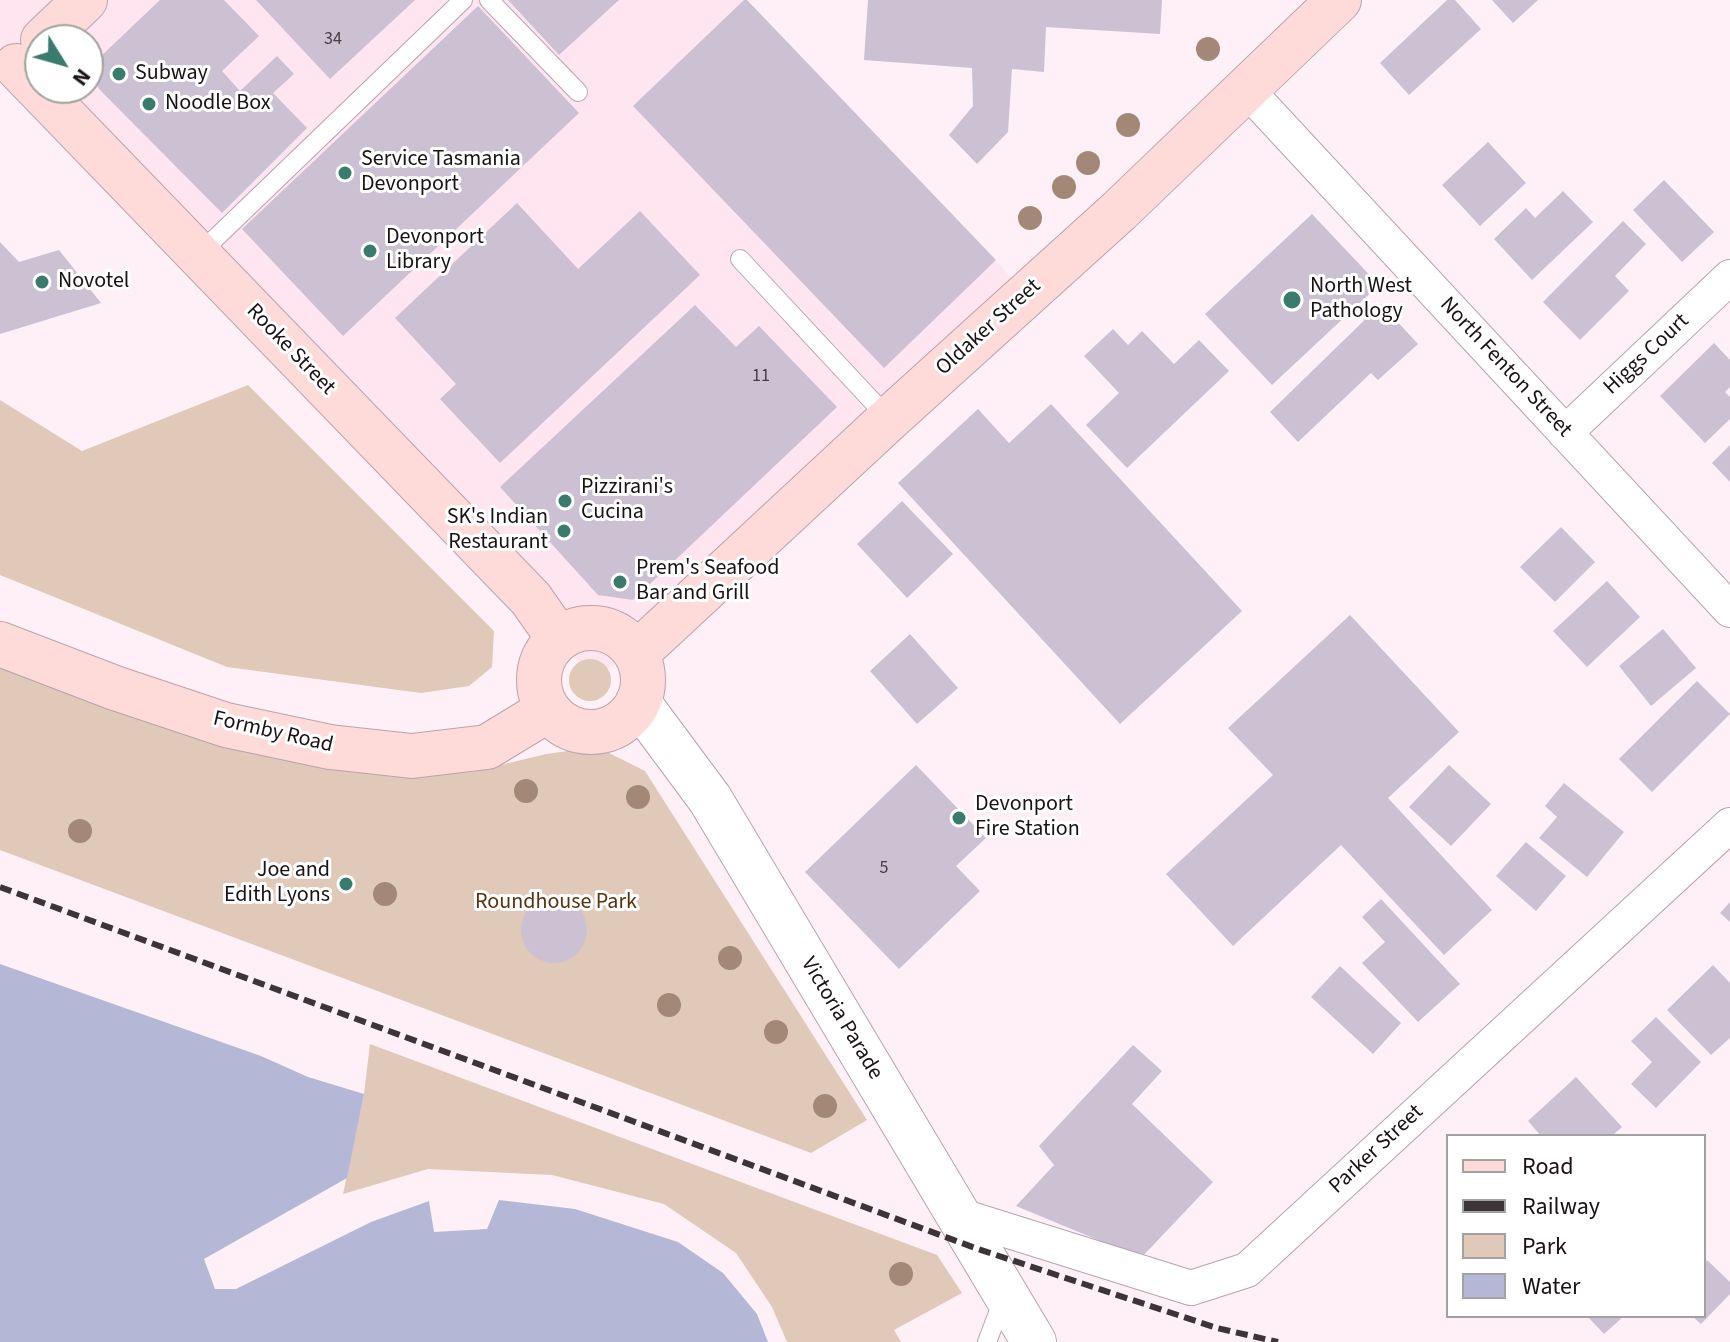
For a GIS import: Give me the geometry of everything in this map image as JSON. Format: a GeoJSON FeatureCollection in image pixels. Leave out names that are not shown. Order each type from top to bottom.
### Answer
{"type":"FeatureCollection","features":[{"type":"Feature","properties":{"kind":"main road"},"geometry":{"type":"LineString","coordinates":[[60,24],[85,0]]}},
{"type":"Feature","properties":{"kind":"main road","name":"Oldaker Street"},"geometry":{"type":"LineString","coordinates":[[636,654],[1119,211],[1339,0]]}},
{"type":"Feature","properties":{"kind":"main road","name":"Rooke Street"},"geometry":{"type":"LineString","coordinates":[[65,104],[198,255],[531,599],[559,639]]}},
{"type":"Feature","properties":{"kind":"main road"},"geometry":{"type":"LineString","coordinates":[[591,628],[610,631],[625,641],[636,654],[643,684],[638,702],[624,721],[608,730],[590,733],[572,729],[548,710],[540,689],[540,671],[546,654],[559,639],[565,634],[591,628]]}},
{"type":"Feature","properties":{"kind":"main road","name":"Formby Road"},"geometry":{"type":"LineString","coordinates":[[0,644],[115,688],[226,725],[330,747],[412,756],[487,747],[548,710]]}},
{"type":"Feature","properties":{"kind":"street","name":"North Fenton Street"},"geometry":{"type":"LineString","coordinates":[[1247,90],[1730,610]]}},
{"type":"Feature","properties":{"kind":"street","name":"Higgs Court"},"geometry":{"type":"LineString","coordinates":[[1565,433],[1730,277]]}},
{"type":"Feature","properties":{"kind":"street","name":"Victoria Parade"},"geometry":{"type":"LineString","coordinates":[[638,702],[710,799],[1034,1342]]}},
{"type":"Feature","properties":{"kind":"street","name":"Parker Street"},"geometry":{"type":"LineString","coordinates":[[958,1215],[1191,1288],[1247,1270],[1730,825]]}},
{"type":"Feature","properties":{"kind":"lane"},"geometry":{"type":"LineString","coordinates":[[198,255],[463,0]]}},
{"type":"Feature","properties":{"kind":"lane"},"geometry":{"type":"LineString","coordinates":[[489,0],[578,92]]}},
{"type":"Feature","properties":{"kind":"lane"},"geometry":{"type":"LineString","coordinates":[[740,259],[889,419]]}},
{"type":"Feature","properties":{"kind":"lane"},"geometry":{"type":"LineString","coordinates":[[987,1342],[1006,1293]]}},
{"type":"Feature","properties":{"kind":"shaded area"},"geometry":{"type":"Polygon","coordinates":[[[0,0],[747,0],[1027,294],[636,654],[591,677],[559,639],[50,104],[104,104],[104,24],[24,24],[24,76],[15,67],[0,81],[0,0]]]}},
{"type":"Feature","properties":{"kind":"green space"},"geometry":{"type":"Polygon","coordinates":[[[248,385],[494,631],[492,667],[469,686],[421,693],[227,667],[0,575],[0,400],[82,451],[248,385]]]}},
{"type":"Feature","properties":{"kind":"green space"},"geometry":{"type":"Polygon","coordinates":[[[590,659],[605,665],[611,680],[605,695],[590,701],[575,695],[569,680],[575,665],[590,659]]]}},
{"type":"Feature","properties":{"kind":"green space","name":"Roundhouse Park"},"geometry":{"type":"Polygon","coordinates":[[[0,664],[140,720],[375,773],[472,772],[546,754],[597,747],[645,771],[867,1120],[811,1153],[0,850],[0,664]]]}},
{"type":"Feature","properties":{"kind":"green space"},"geometry":{"type":"Polygon","coordinates":[[[370,1044],[937,1255],[962,1293],[894,1330],[901,1342],[787,1342],[772,1307],[736,1253],[664,1204],[552,1175],[428,1169],[343,1194],[364,1094],[370,1044]]]}},
{"type":"Feature","properties":{"kind":"water"},"geometry":{"type":"Polygon","coordinates":[[[0,964],[261,1056],[308,1077],[364,1094],[347,1178],[204,1259],[215,1289],[236,1289],[371,1222],[429,1201],[434,1232],[487,1229],[499,1200],[575,1209],[678,1242],[723,1273],[757,1314],[768,1342],[0,1342],[0,964]]]}},
{"type":"Feature","properties":{"kind":"building"},"geometry":{"type":"Polygon","coordinates":[[[160,0],[224,0],[259,36],[222,71],[240,91],[277,56],[294,74],[273,93],[307,128],[222,213],[104,94],[104,53],[160,0]]]}},
{"type":"Feature","properties":{"kind":"building"},"geometry":{"type":"Polygon","coordinates":[[[256,0],[415,0],[330,79],[256,0]]]}},
{"type":"Feature","properties":{"kind":"building"},"geometry":{"type":"Polygon","coordinates":[[[508,0],[619,0],[559,55],[508,0]]]}},
{"type":"Feature","properties":{"kind":"building"},"geometry":{"type":"Polygon","coordinates":[[[744,0],[996,260],[884,368],[633,106],[744,0]]]}},
{"type":"Feature","properties":{"kind":"building"},"geometry":{"type":"Polygon","coordinates":[[[868,0],[1162,0],[1160,34],[1046,27],[1044,72],[1012,69],[1008,132],[977,164],[949,135],[973,106],[972,68],[864,60],[868,0]]]}},
{"type":"Feature","properties":{"kind":"building"},"geometry":{"type":"Polygon","coordinates":[[[1447,0],[1455,0],[1481,29],[1409,95],[1380,63],[1447,0]]]}},
{"type":"Feature","properties":{"kind":"building"},"geometry":{"type":"Polygon","coordinates":[[[1492,0],[1538,0],[1513,23],[1492,0]]]}},
{"type":"Feature","properties":{"kind":"building"},"geometry":{"type":"Polygon","coordinates":[[[478,6],[579,113],[343,336],[242,229],[478,6]]]}},
{"type":"Feature","properties":{"kind":"building"},"geometry":{"type":"Polygon","coordinates":[[[1488,142],[1526,183],[1480,226],[1442,185],[1488,142]]]}},
{"type":"Feature","properties":{"kind":"building"},"geometry":{"type":"Polygon","coordinates":[[[1664,180],[1714,232],[1682,262],[1633,210],[1664,180]]]}},
{"type":"Feature","properties":{"kind":"building"},"geometry":{"type":"Polygon","coordinates":[[[1563,191],[1593,222],[1532,280],[1494,239],[1526,208],[1535,218],[1563,191]]]}},
{"type":"Feature","properties":{"kind":"building"},"geometry":{"type":"Polygon","coordinates":[[[517,203],[578,269],[640,211],[700,275],[500,463],[440,399],[456,384],[395,318],[517,203]]]}},
{"type":"Feature","properties":{"kind":"building","name":"North West Pathology"},"geometry":{"type":"Polygon","coordinates":[[[1312,214],[1379,285],[1272,385],[1205,314],[1312,214]]]}},
{"type":"Feature","properties":{"kind":"building"},"geometry":{"type":"Polygon","coordinates":[[[1623,221],[1646,244],[1615,276],[1629,291],[1580,340],[1543,302],[1623,221]]]}},
{"type":"Feature","properties":{"kind":"building","name":"Novotel"},"geometry":{"type":"Polygon","coordinates":[[[0,242],[19,262],[59,250],[101,303],[0,334],[0,242]]]}},
{"type":"Feature","properties":{"kind":"building"},"geometry":{"type":"Polygon","coordinates":[[[1381,304],[1418,344],[1378,380],[1371,373],[1298,442],[1270,412],[1381,304]]]}},
{"type":"Feature","properties":{"kind":"building"},"geometry":{"type":"Polygon","coordinates":[[[695,305],[736,347],[759,326],[837,407],[633,600],[598,595],[500,487],[695,305]]]}},
{"type":"Feature","properties":{"kind":"building"},"geometry":{"type":"Polygon","coordinates":[[[1113,329],[1128,345],[1142,331],[1174,364],[1199,340],[1229,371],[1127,468],[1086,425],[1119,393],[1084,356],[1113,329]]]}},
{"type":"Feature","properties":{"kind":"building"},"geometry":{"type":"Polygon","coordinates":[[[1714,343],[1730,360],[1730,387],[1725,392],[1730,397],[1730,419],[1705,443],[1660,396],[1714,343]]]}},
{"type":"Feature","properties":{"kind":"building"},"geometry":{"type":"Polygon","coordinates":[[[1051,404],[1242,611],[1120,724],[898,483],[978,409],[1009,443],[1051,404]]]}},
{"type":"Feature","properties":{"kind":"building"},"geometry":{"type":"Polygon","coordinates":[[[1730,445],[1730,482],[1712,463],[1730,445]]]}},
{"type":"Feature","properties":{"kind":"building"},"geometry":{"type":"Polygon","coordinates":[[[902,501],[953,554],[907,598],[857,544],[902,501]]]}},
{"type":"Feature","properties":{"kind":"building"},"geometry":{"type":"Polygon","coordinates":[[[1561,527],[1595,562],[1555,602],[1520,567],[1561,527]]]}},
{"type":"Feature","properties":{"kind":"building"},"geometry":{"type":"Polygon","coordinates":[[[1607,581],[1640,617],[1587,667],[1553,631],[1607,581]]]}},
{"type":"Feature","properties":{"kind":"building"},"geometry":{"type":"Polygon","coordinates":[[[1350,615],[1459,732],[1388,798],[1492,910],[1444,955],[1341,845],[1233,946],[1166,874],[1273,775],[1228,728],[1350,615]]]}},
{"type":"Feature","properties":{"kind":"building"},"geometry":{"type":"Polygon","coordinates":[[[1663,629],[1696,668],[1651,706],[1619,666],[1663,629]]]}},
{"type":"Feature","properties":{"kind":"building"},"geometry":{"type":"Polygon","coordinates":[[[910,634],[958,688],[917,724],[870,671],[910,634]]]}},
{"type":"Feature","properties":{"kind":"building"},"geometry":{"type":"Polygon","coordinates":[[[1697,681],[1730,714],[1652,792],[1619,759],[1697,681]]]}},
{"type":"Feature","properties":{"kind":"building"},"geometry":{"type":"Polygon","coordinates":[[[916,765],[986,838],[956,866],[980,891],[899,969],[805,872],[916,765]]]}},
{"type":"Feature","properties":{"kind":"building"},"geometry":{"type":"Polygon","coordinates":[[[1449,765],[1491,804],[1451,846],[1409,807],[1449,765]]]}},
{"type":"Feature","properties":{"kind":"building"},"geometry":{"type":"Polygon","coordinates":[[[1564,783],[1624,832],[1587,877],[1539,838],[1557,817],[1545,806],[1564,783]]]}},
{"type":"Feature","properties":{"kind":"building"},"geometry":{"type":"Polygon","coordinates":[[[1526,842],[1566,876],[1536,911],[1496,876],[1526,842]]]}},
{"type":"Feature","properties":{"kind":"building"},"geometry":{"type":"Polygon","coordinates":[[[548,897],[560,897],[572,902],[582,912],[587,930],[585,943],[572,958],[560,963],[548,963],[536,958],[526,948],[521,936],[521,924],[526,912],[536,902],[548,897]]]}},
{"type":"Feature","properties":{"kind":"building"},"geometry":{"type":"Polygon","coordinates":[[[1381,899],[1460,984],[1418,1022],[1362,963],[1385,942],[1362,917],[1381,899]]]}},
{"type":"Feature","properties":{"kind":"building"},"geometry":{"type":"Polygon","coordinates":[[[1730,902],[1730,922],[1720,913],[1730,902]]]}},
{"type":"Feature","properties":{"kind":"building"},"geometry":{"type":"Polygon","coordinates":[[[1713,965],[1730,983],[1730,1038],[1711,1055],[1667,1010],[1713,965]]]}},
{"type":"Feature","properties":{"kind":"building"},"geometry":{"type":"Polygon","coordinates":[[[1340,966],[1401,1023],[1373,1054],[1311,997],[1340,966]]]}},
{"type":"Feature","properties":{"kind":"building"},"geometry":{"type":"Polygon","coordinates":[[[1656,1017],[1701,1062],[1656,1108],[1631,1084],[1652,1062],[1631,1041],[1656,1017]]]}},
{"type":"Feature","properties":{"kind":"building"},"geometry":{"type":"Polygon","coordinates":[[[1133,1045],[1162,1071],[1132,1104],[1213,1182],[1141,1258],[1016,1206],[1054,1165],[1039,1146],[1133,1045]]]}},
{"type":"Feature","properties":{"kind":"building"},"geometry":{"type":"Polygon","coordinates":[[[1576,1077],[1622,1127],[1614,1134],[1539,1134],[1528,1121],[1576,1077]]]}},
{"type":"Feature","properties":{"kind":"building"},"geometry":{"type":"Polygon","coordinates":[[[1706,1261],[1730,1282],[1730,1294],[1701,1324],[1694,1318],[1706,1318],[1706,1261]]]}},
{"type":"Feature","properties":{"kind":"building"},"geometry":{"type":"Polygon","coordinates":[[[1589,1318],[1622,1318],[1604,1334],[1589,1318]]]}},
{"type":"Feature","properties":{"kind":"railway"},"geometry":{"type":"LineString","coordinates":[[0,887],[978,1249],[1217,1328],[1278,1342]]}},
{"type":"Feature","properties":{"kind":"place","name":"Subway"},"geometry":{"type":"Point","coordinates":[119,74]}},
{"type":"Feature","properties":{"kind":"place","name":"Noodle Box"},"geometry":{"type":"Point","coordinates":[149,104]}},
{"type":"Feature","properties":{"kind":"place","name":"Service Tasmania Devonport"},"geometry":{"type":"Point","coordinates":[345,173]}},
{"type":"Feature","properties":{"kind":"place","name":"Devonport Library"},"geometry":{"type":"Point","coordinates":[370,251]}},
{"type":"Feature","properties":{"kind":"place","name":"Novotel"},"geometry":{"type":"Point","coordinates":[42,282]}},
{"type":"Feature","properties":{"kind":"place","name":"North West Pathology"},"geometry":{"type":"Point","coordinates":[1292,300]}},
{"type":"Feature","properties":{"kind":"place","name":"Pizzirani's Cucina"},"geometry":{"type":"Point","coordinates":[565,501]}},
{"type":"Feature","properties":{"kind":"place","name":"SK's Indian Restaurant"},"geometry":{"type":"Point","coordinates":[564,531]}},
{"type":"Feature","properties":{"kind":"place","name":"Prem's Seafood Bar and Grill"},"geometry":{"type":"Point","coordinates":[620,582]}},
{"type":"Feature","properties":{"kind":"place","name":"Devonport Fire Station"},"geometry":{"type":"Point","coordinates":[959,818]}},
{"type":"Feature","properties":{"kind":"place","name":"Joe and Edith Lyons"},"geometry":{"type":"Point","coordinates":[346,884]}}]}
